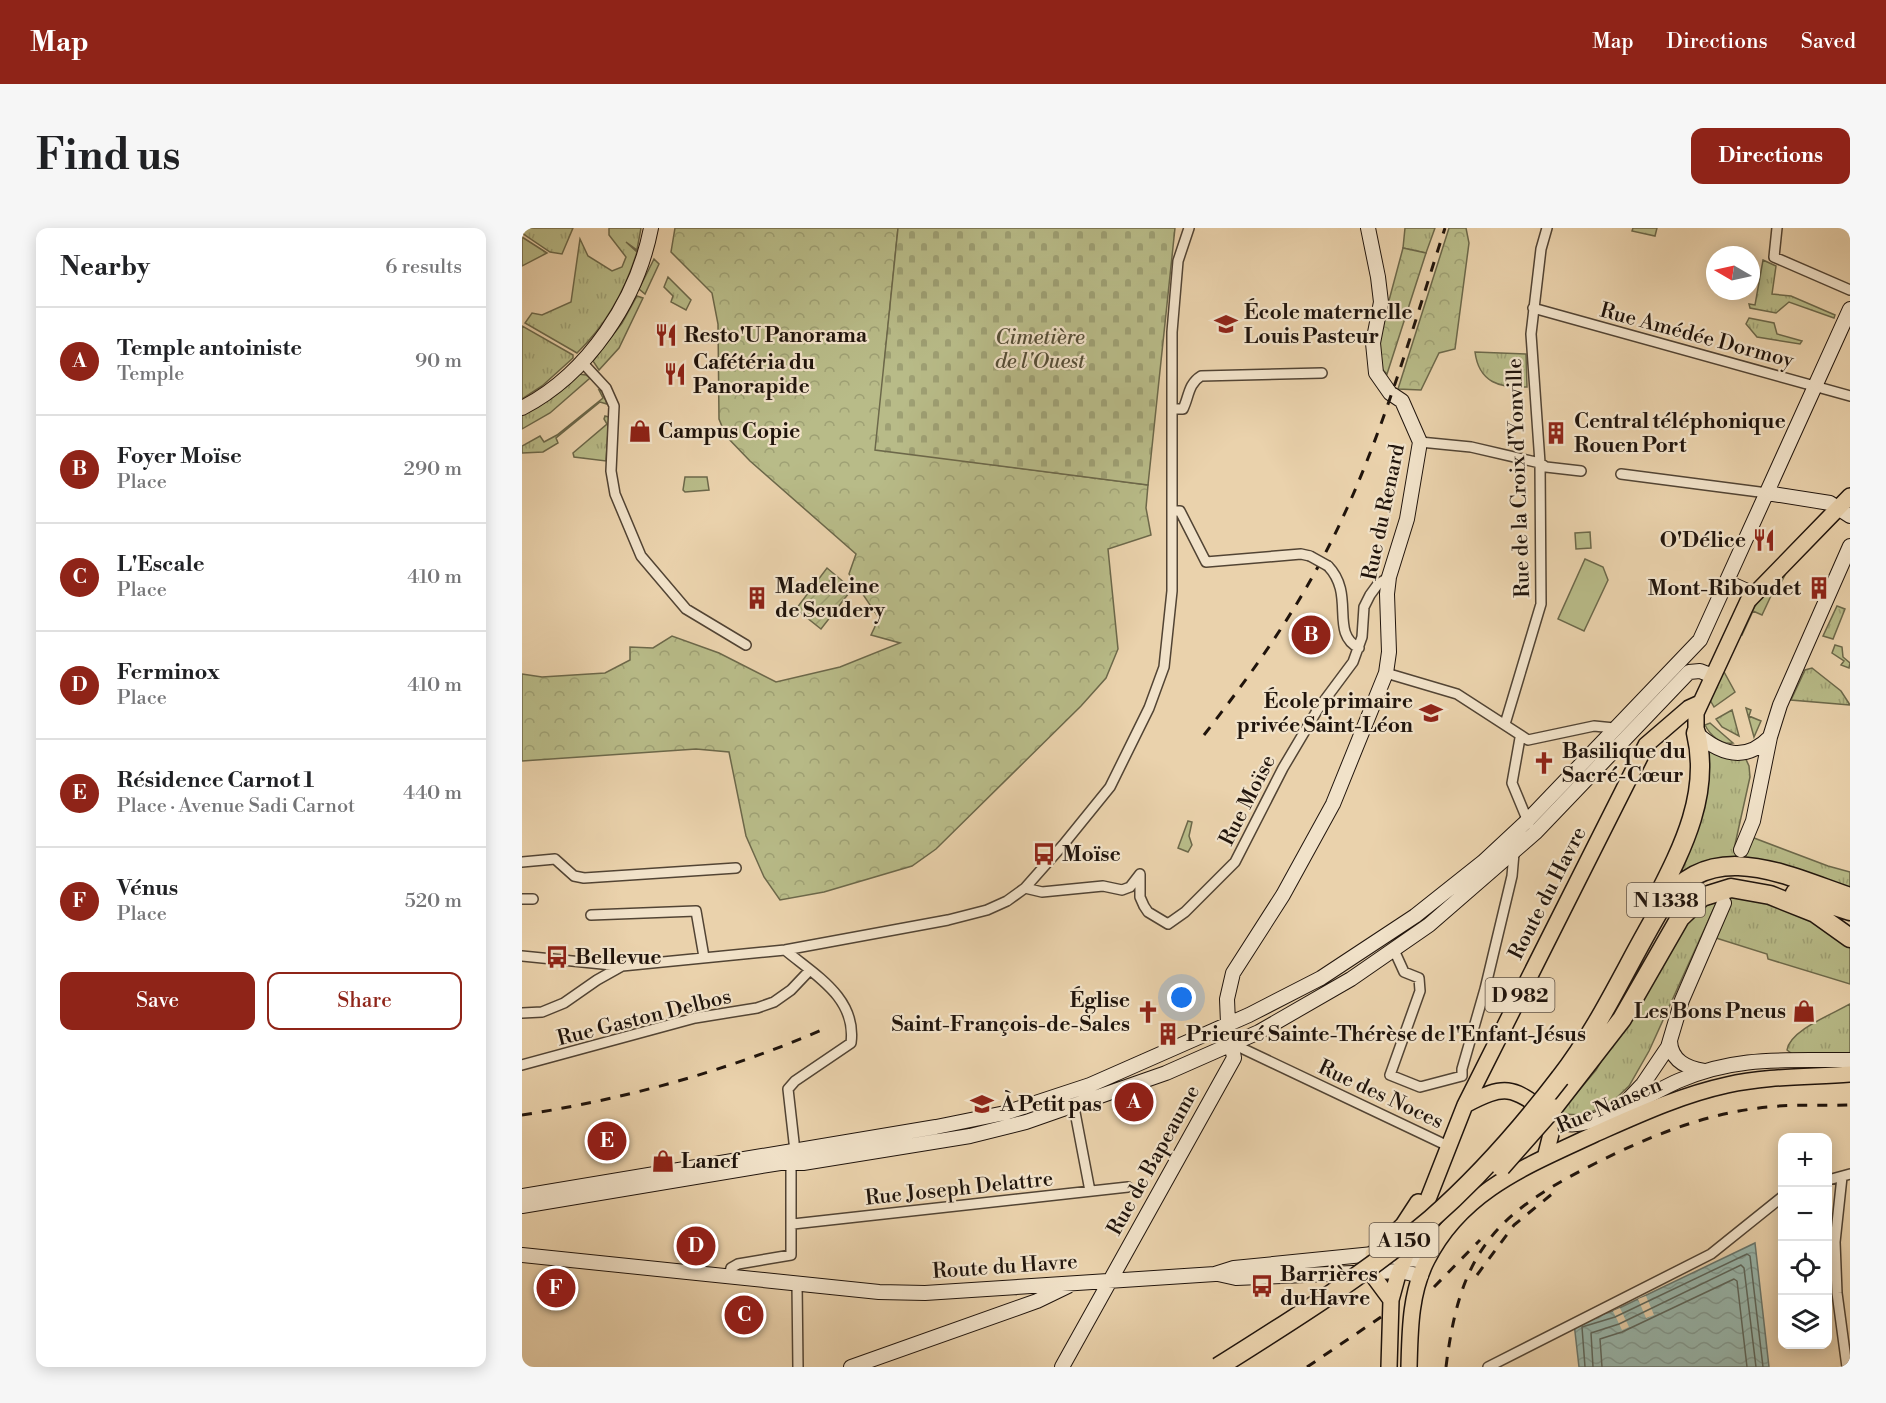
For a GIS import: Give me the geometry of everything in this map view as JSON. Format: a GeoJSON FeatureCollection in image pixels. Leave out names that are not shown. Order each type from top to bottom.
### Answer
{"type":"FeatureCollection","features":[{"type":"Feature","properties":{"kind":"highway","name":"A 150"},"geometry":{"type":"LineString","coordinates":[[1238,1367],[1347,1297],[1444,1222],[1520,1148],[1550,1110],[1677,860],[1701,782],[1701,759],[1696,734]]}},
{"type":"Feature","properties":{"kind":"highway","name":"N 1338"},"geometry":{"type":"LineString","coordinates":[[1566,1076],[1663,904],[1672,891],[1690,878],[1713,868],[1741,865],[1770,871],[1850,897]]}},
{"type":"Feature","properties":{"kind":"highway","name":"N 1338"},"geometry":{"type":"LineString","coordinates":[[1703,885],[1718,879],[1752,881],[1850,911]]}},
{"type":"Feature","properties":{"kind":"highway","name":"A 150"},"geometry":{"type":"LineString","coordinates":[[1218,1367],[1344,1285],[1430,1219],[1504,1147],[1599,1042],[1677,906],[1703,885]]}},
{"type":"Feature","properties":{"kind":"highway"},"geometry":{"type":"LineString","coordinates":[[1566,1076],[1622,1019],[1680,918],[1702,897],[1731,888],[1770,895],[1815,914],[1850,938]]}},
{"type":"Feature","properties":{"kind":"main road"},"geometry":{"type":"LineString","coordinates":[[522,408],[553,387],[581,361],[606,331],[625,302],[640,267],[651,228]]}},
{"type":"Feature","properties":{"kind":"main road","name":"Rue du Renard"},"geometry":{"type":"LineString","coordinates":[[1230,1034],[1227,999],[1233,973],[1283,895],[1333,804],[1386,673],[1389,652],[1387,594],[1389,577],[1407,519],[1420,442],[1402,401],[1390,393],[1376,373],[1373,343],[1380,294],[1368,228]]}},
{"type":"Feature","properties":{"kind":"main road"},"geometry":{"type":"LineString","coordinates":[[522,1206],[793,1156],[1005,1113],[1230,1034],[1259,1032],[1394,950],[1429,925],[1514,854],[1532,826],[1614,728],[1702,637],[1850,309]]}},
{"type":"Feature","properties":{"kind":"main road"},"geometry":{"type":"LineString","coordinates":[[1767,493],[1846,506]]}},
{"type":"Feature","properties":{"kind":"main road"},"geometry":{"type":"LineString","coordinates":[[1770,737],[1759,748],[1726,753],[1711,746],[1696,734],[1695,718],[1744,609],[1754,594],[1846,506]]}},
{"type":"Feature","properties":{"kind":"main road"},"geometry":{"type":"LineString","coordinates":[[1741,850],[1753,821],[1775,722],[1803,648],[1850,546]]}},
{"type":"Feature","properties":{"kind":"main road"},"geometry":{"type":"LineString","coordinates":[[1727,582],[1754,594]]}},
{"type":"Feature","properties":{"kind":"main road"},"geometry":{"type":"LineString","coordinates":[[522,1196],[793,1156],[803,1162],[970,1136],[1074,1107],[1166,1073],[1321,978],[1415,916],[1532,826],[1689,672],[1700,671],[1713,676]]}},
{"type":"Feature","properties":{"kind":"main road","name":"Route du Havre"},"geometry":{"type":"LineString","coordinates":[[1402,1264],[1466,1105],[1469,1081],[1646,746],[1689,708],[1700,703]]}},
{"type":"Feature","properties":{"kind":"main road"},"geometry":{"type":"LineString","coordinates":[[1590,1137],[1643,1084],[1670,1041],[1682,1000],[1724,903]]}},
{"type":"Feature","properties":{"kind":"main road","name":"Rue de Bapeaume"},"geometry":{"type":"LineString","coordinates":[[1062,1367],[1234,1058],[1230,1034]]}},
{"type":"Feature","properties":{"kind":"main road"},"geometry":{"type":"LineString","coordinates":[[1670,1041],[1672,1052],[1680,1062],[1690,1069],[1704,1071]]}},
{"type":"Feature","properties":{"kind":"main road","name":"Rue Nansen"},"geometry":{"type":"LineString","coordinates":[[1550,1110],[1563,1122],[1575,1124],[1619,1110],[1704,1071],[1757,1059],[1850,1060]]}},
{"type":"Feature","properties":{"kind":"main road","name":"Rue Nansen"},"geometry":{"type":"LineString","coordinates":[[1409,1367],[1412,1309],[1426,1261],[1440,1238],[1477,1198],[1500,1180],[1546,1154],[1590,1137],[1650,1109],[1728,1085],[1850,1074]]}},
{"type":"Feature","properties":{"kind":"main road"},"geometry":{"type":"LineString","coordinates":[[1466,1105],[1493,1091],[1502,1089],[1524,1096],[1550,1110],[1551,1134],[1546,1154]]}},
{"type":"Feature","properties":{"kind":"main road"},"geometry":{"type":"LineString","coordinates":[[1373,1254],[1403,1225],[1434,1180]]}},
{"type":"Feature","properties":{"kind":"main road","name":"Route du Havre"},"geometry":{"type":"LineString","coordinates":[[522,1255],[879,1292],[925,1293],[1215,1274],[1234,1268],[1373,1254],[1402,1264],[1421,1276]]}},
{"type":"Feature","properties":{"kind":"main road","name":"Route du Havre"},"geometry":{"type":"LineString","coordinates":[[1215,1274],[1236,1278],[1371,1273],[1402,1264],[1426,1261]]}},
{"type":"Feature","properties":{"kind":"main road","name":"D 982"},"geometry":{"type":"LineString","coordinates":[[1389,1367],[1391,1300],[1402,1264]]}},
{"type":"Feature","properties":{"kind":"main road"},"geometry":{"type":"LineString","coordinates":[[1371,1273],[1391,1300]]}},
{"type":"Feature","properties":{"kind":"main road"},"geometry":{"type":"LineString","coordinates":[[851,1367],[1037,1301],[1075,1283]]}},
{"type":"Feature","properties":{"kind":"street"},"geometry":{"type":"LineString","coordinates":[[522,956],[622,966],[785,950],[948,920],[987,910],[1007,901],[1025,888],[1110,787],[1158,688],[1169,633],[1173,511],[1172,332],[1178,261],[1189,228]]}},
{"type":"Feature","properties":{"kind":"street","name":"Rue de la Croix d'Yonville"},"geometry":{"type":"LineString","coordinates":[[1505,724],[1541,604],[1540,463],[1531,347],[1533,308],[1541,249],[1547,228]]}},
{"type":"Feature","properties":{"kind":"street"},"geometry":{"type":"LineString","coordinates":[[1777,228],[1774,257],[1850,290]]}},
{"type":"Feature","properties":{"kind":"street","name":"Rue Amédée Dormoy"},"geometry":{"type":"LineString","coordinates":[[1533,308],[1850,396]]}},
{"type":"Feature","properties":{"kind":"street"},"geometry":{"type":"LineString","coordinates":[[581,361],[606,388],[614,405],[610,471],[615,494],[641,556],[686,609],[746,645]]}},
{"type":"Feature","properties":{"kind":"street"},"geometry":{"type":"LineString","coordinates":[[1172,409],[1183,410],[1190,387],[1194,380],[1201,376],[1322,373]]}},
{"type":"Feature","properties":{"kind":"street"},"geometry":{"type":"LineString","coordinates":[[1420,442],[1471,447],[1540,463],[1546,467],[1581,471]]}},
{"type":"Feature","properties":{"kind":"street"},"geometry":{"type":"LineString","coordinates":[[1620,474],[1767,493]]}},
{"type":"Feature","properties":{"kind":"street"},"geometry":{"type":"LineString","coordinates":[[1173,511],[1180,511],[1206,562],[1301,554],[1310,556],[1328,567],[1342,588],[1343,634],[1349,644],[1359,648]]}},
{"type":"Feature","properties":{"kind":"street","name":"Rue Moïse"},"geometry":{"type":"LineString","coordinates":[[1025,888],[1041,892],[1103,886],[1122,890],[1130,887],[1140,874],[1140,897],[1148,912],[1168,924],[1185,912],[1236,862],[1283,768],[1318,709],[1353,662],[1359,648],[1364,607],[1378,584],[1389,577]]}},
{"type":"Feature","properties":{"kind":"street"},"geometry":{"type":"LineString","coordinates":[[1386,673],[1457,694],[1505,724],[1520,738],[1528,740],[1594,726],[1614,728]]}},
{"type":"Feature","properties":{"kind":"street"},"geometry":{"type":"LineString","coordinates":[[1520,738],[1512,783],[1532,826]]}},
{"type":"Feature","properties":{"kind":"street"},"geometry":{"type":"LineString","coordinates":[[1394,950],[1404,972],[1419,978],[1420,991],[1390,1075],[1420,1087],[1469,1081],[1462,1069],[1485,989],[1512,876],[1514,854]]}},
{"type":"Feature","properties":{"kind":"street"},"geometry":{"type":"LineString","coordinates":[[522,862],[555,860],[574,876],[584,878],[736,868]]}},
{"type":"Feature","properties":{"kind":"street"},"geometry":{"type":"LineString","coordinates":[[522,899],[533,898]]}},
{"type":"Feature","properties":{"kind":"street"},"geometry":{"type":"LineString","coordinates":[[591,915],[696,911],[704,957]]}},
{"type":"Feature","properties":{"kind":"street"},"geometry":{"type":"LineString","coordinates":[[729,1276],[731,1268],[738,1264],[791,1255],[793,1156],[788,1089],[795,1081],[847,1048],[852,1039],[844,1003],[838,994],[785,950]]}},
{"type":"Feature","properties":{"kind":"street"},"geometry":{"type":"LineString","coordinates":[[594,963],[598,972],[597,980]]}},
{"type":"Feature","properties":{"kind":"street"},"geometry":{"type":"LineString","coordinates":[[522,1013],[542,1012],[564,1004],[597,980],[622,966]]}},
{"type":"Feature","properties":{"kind":"street","name":"Rue Gaston Delbos"},"geometry":{"type":"LineString","coordinates":[[522,1065],[695,1018],[757,1008],[774,1002],[810,970]]}},
{"type":"Feature","properties":{"kind":"street","name":"Rue des Noces"},"geometry":{"type":"LineString","coordinates":[[1230,1034],[1448,1146]]}},
{"type":"Feature","properties":{"kind":"street"},"geometry":{"type":"LineString","coordinates":[[1074,1107],[1090,1191]]}},
{"type":"Feature","properties":{"kind":"street"},"geometry":{"type":"LineString","coordinates":[[1846,1176],[1835,1242],[1837,1293],[1847,1367]]}},
{"type":"Feature","properties":{"kind":"street","name":"Rue Joseph Delattre"},"geometry":{"type":"LineString","coordinates":[[793,1224],[1128,1187]]}},
{"type":"Feature","properties":{"kind":"street"},"geometry":{"type":"LineString","coordinates":[[1488,1367],[1711,1254],[1778,1200]]}},
{"type":"Feature","properties":{"kind":"street"},"geometry":{"type":"LineString","coordinates":[[797,1283],[798,1367]]}},
{"type":"Feature","properties":{"kind":"green space"},"geometry":{"type":"Polygon","coordinates":[[[522,228],[573,228],[562,254],[550,252],[522,233],[522,228]]]}},
{"type":"Feature","properties":{"kind":"green space"},"geometry":{"type":"Polygon","coordinates":[[[609,228],[641,228],[637,250],[626,242],[637,252],[614,306],[588,342],[577,353],[525,323],[532,313],[542,315],[571,302],[580,239],[588,256],[612,271],[622,267],[626,257],[609,235],[609,228]]]}},
{"type":"Feature","properties":{"kind":"green space"},"geometry":{"type":"Polygon","coordinates":[[[675,228],[898,228],[884,367],[965,461],[1148,485],[1146,508],[1151,535],[1108,549],[1118,649],[1106,678],[1081,706],[936,849],[912,866],[824,892],[780,900],[764,877],[746,836],[729,752],[696,749],[522,761],[522,674],[542,677],[605,673],[630,660],[630,647],[653,648],[672,636],[719,653],[776,682],[840,667],[900,643],[871,635],[879,618],[849,574],[856,554],[750,461],[726,436],[719,419],[718,324],[712,293],[671,252],[675,228]]]}},
{"type":"Feature","properties":{"kind":"green space","name":"Cimetière de l'Ouest"},"geometry":{"type":"Polygon","coordinates":[[[898,228],[1175,228],[1148,485],[875,450],[898,228]]]}},
{"type":"Feature","properties":{"kind":"green space"},"geometry":{"type":"Polygon","coordinates":[[[1405,228],[1435,228],[1426,253],[1403,248],[1405,228]]]}},
{"type":"Feature","properties":{"kind":"green space"},"geometry":{"type":"Polygon","coordinates":[[[1449,228],[1466,228],[1469,243],[1455,349],[1439,353],[1421,390],[1398,389],[1449,228]]]}},
{"type":"Feature","properties":{"kind":"green space"},"geometry":{"type":"Polygon","coordinates":[[[1633,228],[1657,228],[1655,236],[1632,231],[1633,228]]]}},
{"type":"Feature","properties":{"kind":"green space"},"geometry":{"type":"Polygon","coordinates":[[[522,237],[547,253],[522,266],[522,237]]]}},
{"type":"Feature","properties":{"kind":"green space"},"geometry":{"type":"Polygon","coordinates":[[[1403,248],[1426,253],[1387,374],[1382,369],[1376,349],[1403,248]]]}},
{"type":"Feature","properties":{"kind":"green space"},"geometry":{"type":"Polygon","coordinates":[[[654,259],[659,264],[645,294],[639,289],[654,259]]]}},
{"type":"Feature","properties":{"kind":"green space"},"geometry":{"type":"Polygon","coordinates":[[[1763,260],[1776,266],[1772,294],[1791,296],[1835,315],[1834,318],[1789,302],[1776,313],[1750,308],[1749,304],[1755,305],[1756,300],[1760,300],[1763,260]]]}},
{"type":"Feature","properties":{"kind":"green space"},"geometry":{"type":"Polygon","coordinates":[[[668,277],[691,300],[686,310],[671,302],[673,296],[664,287],[668,277]]]}},
{"type":"Feature","properties":{"kind":"green space"},"geometry":{"type":"Polygon","coordinates":[[[637,296],[643,298],[619,348],[599,370],[593,361],[622,323],[637,296]]]}},
{"type":"Feature","properties":{"kind":"green space"},"geometry":{"type":"Polygon","coordinates":[[[1749,318],[1774,323],[1777,334],[1802,341],[1800,344],[1757,337],[1746,324],[1749,318]]]}},
{"type":"Feature","properties":{"kind":"green space"},"geometry":{"type":"Polygon","coordinates":[[[522,326],[573,355],[573,358],[542,386],[522,399],[522,326]]]}},
{"type":"Feature","properties":{"kind":"green space"},"geometry":{"type":"Polygon","coordinates":[[[1475,352],[1526,354],[1527,387],[1500,385],[1492,382],[1481,371],[1475,352]]]}},
{"type":"Feature","properties":{"kind":"green space"},"geometry":{"type":"Polygon","coordinates":[[[578,374],[590,378],[550,413],[522,429],[522,414],[578,374]]]}},
{"type":"Feature","properties":{"kind":"green space"},"geometry":{"type":"Polygon","coordinates":[[[599,390],[602,391],[607,404],[600,402],[556,438],[558,443],[543,452],[522,453],[522,446],[540,436],[544,442],[557,435],[603,398],[599,390]]]}},
{"type":"Feature","properties":{"kind":"green space"},"geometry":{"type":"Polygon","coordinates":[[[605,416],[609,417],[606,461],[574,457],[573,453],[607,424],[605,416]]]}},
{"type":"Feature","properties":{"kind":"green space"},"geometry":{"type":"Polygon","coordinates":[[[685,477],[707,477],[709,490],[685,492],[683,490],[685,477]]]}},
{"type":"Feature","properties":{"kind":"green space"},"geometry":{"type":"Polygon","coordinates":[[[1590,532],[1591,548],[1576,549],[1575,533],[1590,532]]]}},
{"type":"Feature","properties":{"kind":"green space"},"geometry":{"type":"Polygon","coordinates":[[[1585,559],[1603,567],[1608,580],[1584,631],[1558,619],[1585,559]]]}},
{"type":"Feature","properties":{"kind":"green space"},"geometry":{"type":"Polygon","coordinates":[[[1789,567],[1780,585],[1777,583],[1762,615],[1753,611],[1742,635],[1740,634],[1759,599],[1789,567]]]}},
{"type":"Feature","properties":{"kind":"green space"},"geometry":{"type":"Polygon","coordinates":[[[827,568],[852,589],[821,629],[796,609],[827,568]]]}},
{"type":"Feature","properties":{"kind":"green space"},"geometry":{"type":"Polygon","coordinates":[[[1837,606],[1845,609],[1833,639],[1823,636],[1837,606]]]}},
{"type":"Feature","properties":{"kind":"green space"},"geometry":{"type":"Polygon","coordinates":[[[1835,645],[1842,647],[1843,657],[1850,663],[1849,668],[1841,665],[1844,661],[1832,653],[1835,645]]]}},
{"type":"Feature","properties":{"kind":"green space"},"geometry":{"type":"Polygon","coordinates":[[[1812,668],[1841,691],[1850,705],[1791,700],[1805,670],[1812,668]]]}},
{"type":"Feature","properties":{"kind":"green space"},"geometry":{"type":"Polygon","coordinates":[[[1723,670],[1735,692],[1714,707],[1710,700],[1723,670]]]}},
{"type":"Feature","properties":{"kind":"green space"},"geometry":{"type":"Polygon","coordinates":[[[1746,708],[1751,710],[1749,716],[1761,721],[1754,737],[1746,708]]]}},
{"type":"Feature","properties":{"kind":"green space"},"geometry":{"type":"Polygon","coordinates":[[[1732,710],[1739,736],[1722,727],[1716,719],[1732,710]]]}},
{"type":"Feature","properties":{"kind":"green space"},"geometry":{"type":"Polygon","coordinates":[[[1710,723],[1733,743],[1720,741],[1713,736],[1705,725],[1710,723]]]}},
{"type":"Feature","properties":{"kind":"green space"},"geometry":{"type":"Polygon","coordinates":[[[1707,748],[1744,755],[1749,766],[1750,777],[1734,849],[1745,852],[1754,838],[1850,872],[1850,889],[1780,865],[1739,858],[1718,861],[1695,869],[1672,884],[1707,748]]]}},
{"type":"Feature","properties":{"kind":"green space"},"geometry":{"type":"Polygon","coordinates":[[[1188,821],[1192,822],[1189,836],[1192,845],[1188,852],[1178,848],[1188,821]]]}},
{"type":"Feature","properties":{"kind":"green space"},"geometry":{"type":"Polygon","coordinates":[[[1732,894],[1795,912],[1837,937],[1850,948],[1850,984],[1768,959],[1767,954],[1716,938],[1732,894]]]}},
{"type":"Feature","properties":{"kind":"green space"},"geometry":{"type":"Polygon","coordinates":[[[1719,897],[1649,1051],[1629,1086],[1610,1104],[1584,1115],[1559,1114],[1596,1070],[1685,920],[1719,897]]]}},
{"type":"Feature","properties":{"kind":"green space"},"geometry":{"type":"Polygon","coordinates":[[[1850,1004],[1850,1057],[1795,1056],[1787,1050],[1790,1043],[1804,1029],[1850,1004]]]}},
{"type":"Feature","properties":{"kind":"water"},"geometry":{"type":"Polygon","coordinates":[[[1755,1243],[1769,1367],[1579,1367],[1574,1323],[1613,1311],[1755,1243]]]}},
{"type":"Feature","properties":{"kind":"pier"},"geometry":{"type":"Polygon","coordinates":[[[1646,1296],[1654,1315],[1646,1318],[1638,1299],[1646,1296]]]}},
{"type":"Feature","properties":{"kind":"pier"},"geometry":{"type":"Polygon","coordinates":[[[1620,1308],[1629,1327],[1622,1330],[1613,1311],[1620,1308]]]}},
{"type":"Feature","properties":{"kind":"railway"},"geometry":{"type":"LineString","coordinates":[[1204,735],[1279,631],[1306,588],[1339,525],[1358,484],[1390,400],[1445,228]]}},
{"type":"Feature","properties":{"kind":"railway"},"geometry":{"type":"LineString","coordinates":[[522,1115],[599,1101],[676,1082],[751,1058],[824,1029]]}},
{"type":"Feature","properties":{"kind":"railway"},"geometry":{"type":"LineString","coordinates":[[1446,1367],[1452,1327],[1461,1294],[1473,1265],[1488,1241],[1507,1220],[1532,1200],[1616,1153],[1701,1120],[1768,1107],[1850,1105]]}},
{"type":"Feature","properties":{"kind":"railway"},"geometry":{"type":"LineString","coordinates":[[1477,1275],[1514,1225],[1552,1194]]}},
{"type":"Feature","properties":{"kind":"railway"},"geometry":{"type":"LineString","coordinates":[[1434,1287],[1480,1240]]}},
{"type":"Feature","properties":{"kind":"railway"},"geometry":{"type":"LineString","coordinates":[[1307,1367],[1381,1317]]}},
{"type":"Feature","properties":{"kind":"place","name":"École maternelle Louis Pasteur"},"geometry":{"type":"Point","coordinates":[1226,324]}},
{"type":"Feature","properties":{"kind":"place","name":"Resto'U Panorama"},"geometry":{"type":"Point","coordinates":[666,335]}},
{"type":"Feature","properties":{"kind":"place","name":"Cafétéria du Panorapide"},"geometry":{"type":"Point","coordinates":[675,374]}},
{"type":"Feature","properties":{"kind":"place","name":"Campus Copie"},"geometry":{"type":"Point","coordinates":[640,431]}},
{"type":"Feature","properties":{"kind":"place","name":"Central téléphonique Rouen Port"},"geometry":{"type":"Point","coordinates":[1556,433]}},
{"type":"Feature","properties":{"kind":"place","name":"O'Délice"},"geometry":{"type":"Point","coordinates":[1764,540]}},
{"type":"Feature","properties":{"kind":"place","name":"Mont-Riboudet"},"geometry":{"type":"Point","coordinates":[1819,588]}},
{"type":"Feature","properties":{"kind":"place","name":"Madeleine de Scudery"},"geometry":{"type":"Point","coordinates":[757,598]}},
{"type":"Feature","properties":{"kind":"place","name":"Foyer Moïse"},"geometry":{"type":"Point","coordinates":[1311,635]}},
{"type":"Feature","properties":{"kind":"place","name":"École primaire privée Saint-Léon"},"geometry":{"type":"Point","coordinates":[1431,713]}},
{"type":"Feature","properties":{"kind":"place","name":"Basilique du Sacré-Cœur"},"geometry":{"type":"Point","coordinates":[1544,763]}},
{"type":"Feature","properties":{"kind":"place","name":"Moïse"},"geometry":{"type":"Point","coordinates":[1044,854]}},
{"type":"Feature","properties":{"kind":"place","name":"Bellevue"},"geometry":{"type":"Point","coordinates":[557,957]}},
{"type":"Feature","properties":{"kind":"place","name":"Les Bons Pneus"},"geometry":{"type":"Point","coordinates":[1804,1011]}},
{"type":"Feature","properties":{"kind":"place","name":"Église Saint-François-de-Sales"},"geometry":{"type":"Point","coordinates":[1148,1012]}},
{"type":"Feature","properties":{"kind":"place","name":"Prieuré Sainte-Thérèse de l'Enfant-Jésus"},"geometry":{"type":"Point","coordinates":[1168,1034]}},
{"type":"Feature","properties":{"kind":"place","name":"Temple antoiniste"},"geometry":{"type":"Point","coordinates":[1134,1102]}},
{"type":"Feature","properties":{"kind":"place","name":"À Petit pas"},"geometry":{"type":"Point","coordinates":[982,1104]}},
{"type":"Feature","properties":{"kind":"place","name":"Résidence Carnot 1"},"geometry":{"type":"Point","coordinates":[607,1141]}},
{"type":"Feature","properties":{"kind":"place","name":"Lanef"},"geometry":{"type":"Point","coordinates":[663,1161]}},
{"type":"Feature","properties":{"kind":"place","name":"Ferminox"},"geometry":{"type":"Point","coordinates":[696,1246]}},
{"type":"Feature","properties":{"kind":"place","name":"Barrières du Havre"},"geometry":{"type":"Point","coordinates":[1262,1286]}},
{"type":"Feature","properties":{"kind":"place","name":"Vénus"},"geometry":{"type":"Point","coordinates":[556,1288]}},
{"type":"Feature","properties":{"kind":"place","name":"L'Escale"},"geometry":{"type":"Point","coordinates":[744,1315]}}]}
